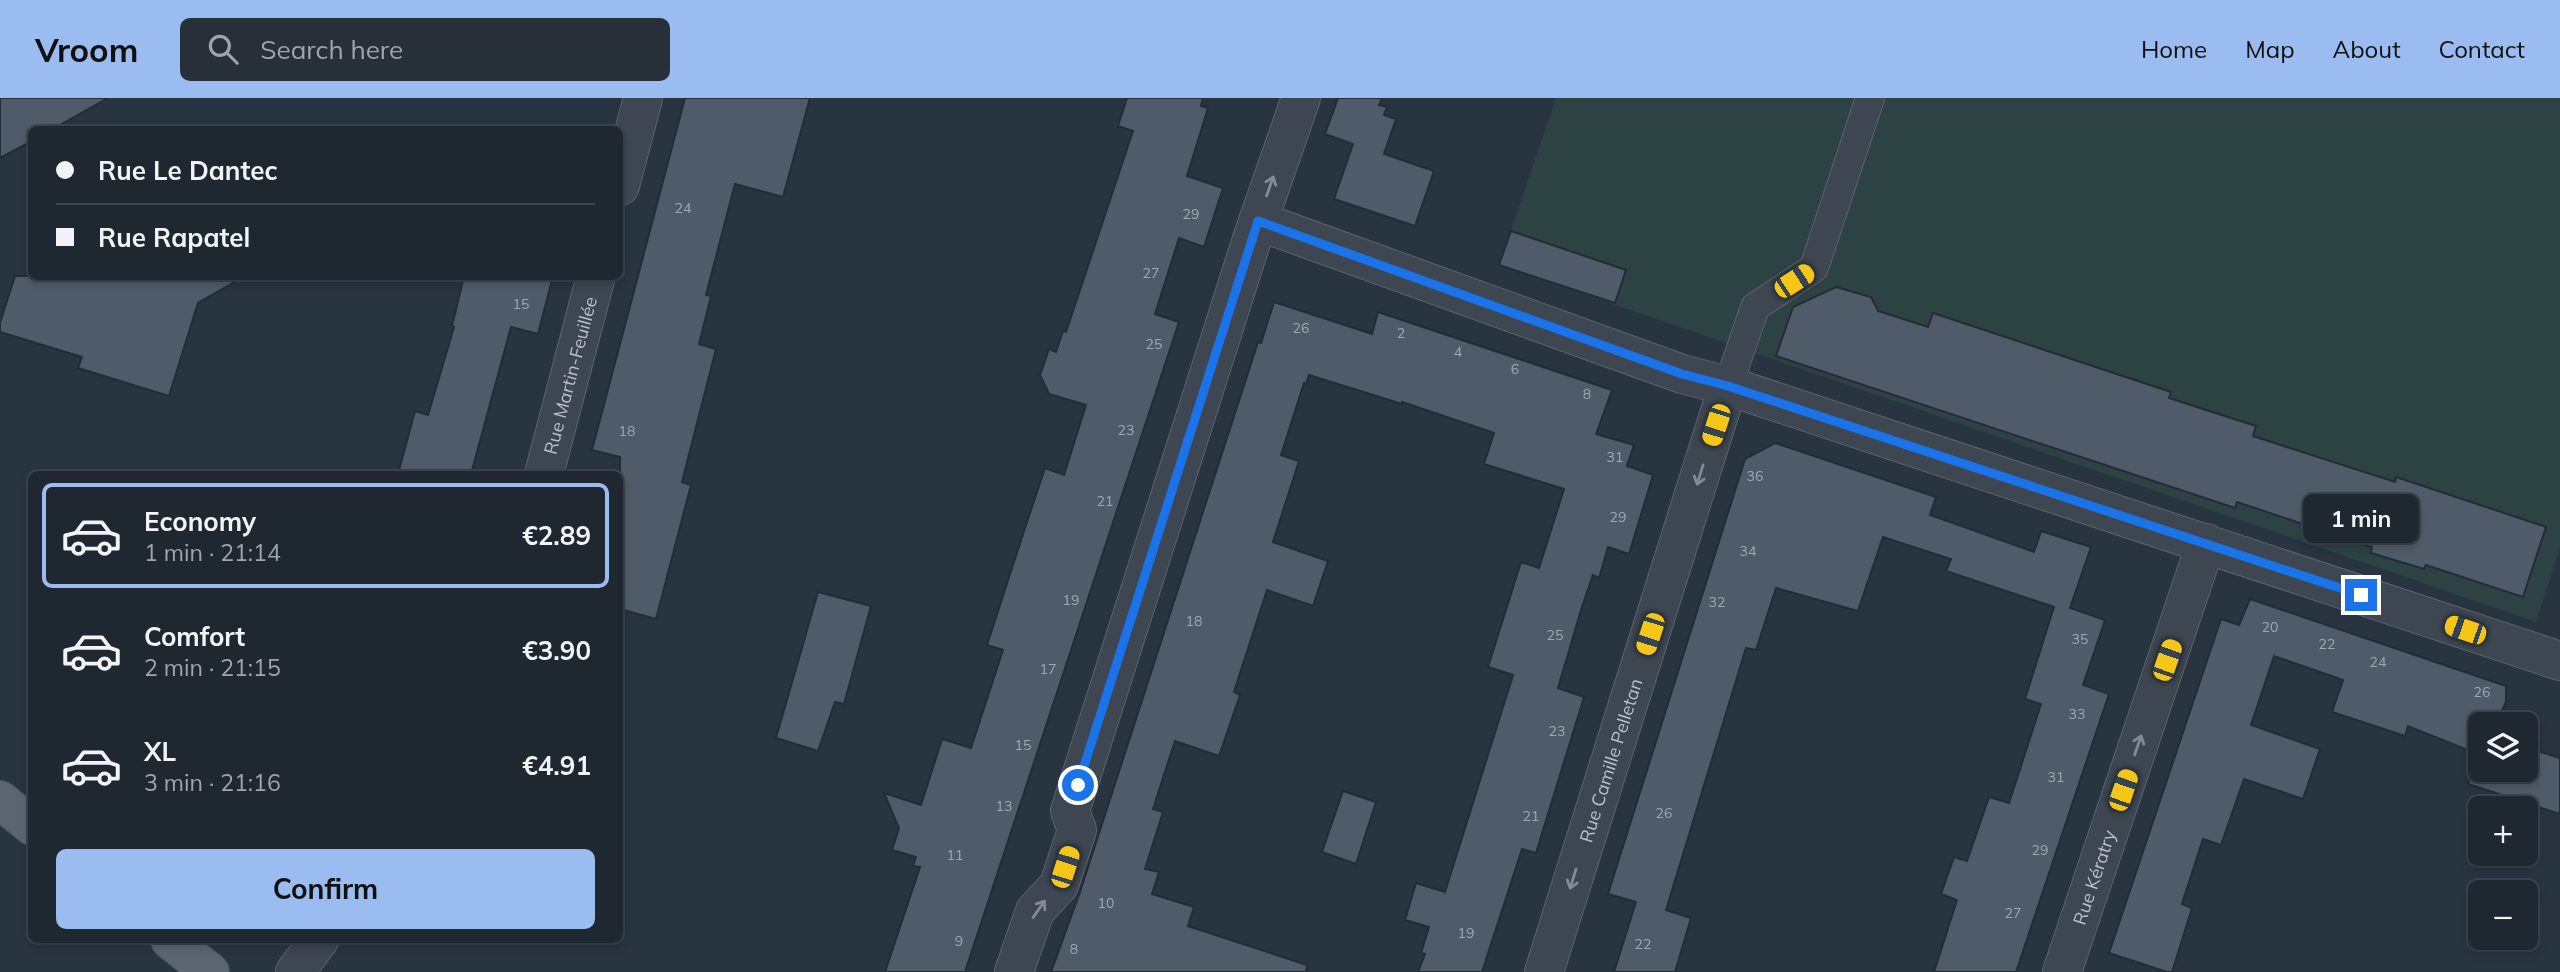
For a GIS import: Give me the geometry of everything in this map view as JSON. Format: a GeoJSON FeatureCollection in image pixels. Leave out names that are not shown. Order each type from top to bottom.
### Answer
{"type":"FeatureCollection","features":[{"type":"Feature","properties":{"kind":"main road"},"geometry":{"type":"LineString","coordinates":[[0,800],[28,824]]}},
{"type":"Feature","properties":{"kind":"main road"},"geometry":{"type":"LineString","coordinates":[[174,943],[210,972]]}},
{"type":"Feature","properties":{"kind":"street"},"geometry":{"type":"LineString","coordinates":[[623,175],[643,98]]}},
{"type":"Feature","properties":{"kind":"street"},"geometry":{"type":"LineString","coordinates":[[1014,972],[1035,911],[1059,885],[1077,830],[1070,811],[1258,221],[1301,98]]}},
{"type":"Feature","properties":{"kind":"street"},"geometry":{"type":"LineString","coordinates":[[1258,221],[1682,374],[1728,386],[2206,542],[2560,661]]}},
{"type":"Feature","properties":{"kind":"street","name":"Rue Martin-Feuillée"},"geometry":{"type":"LineString","coordinates":[[545,471],[595,280]]}},
{"type":"Feature","properties":{"kind":"street","name":"Rue Camille Pelletan"},"geometry":{"type":"LineString","coordinates":[[1544,972],[1728,386]]}},
{"type":"Feature","properties":{"kind":"street","name":"Rue Kératry"},"geometry":{"type":"LineString","coordinates":[[2062,972],[2206,542]]}},
{"type":"Feature","properties":{"kind":"street"},"geometry":{"type":"LineString","coordinates":[[295,972],[317,943]]}},
{"type":"Feature","properties":{"kind":"lane"},"geometry":{"type":"LineString","coordinates":[[1728,386],[1755,307],[1814,268],[1870,98]]}},
{"type":"Feature","properties":{"kind":"green space"},"geometry":{"type":"Polygon","coordinates":[[[1556,98],[2560,98],[2560,549],[2536,622],[1499,265],[1556,98]]]}},
{"type":"Feature","properties":{"kind":"building"},"geometry":{"type":"Polygon","coordinates":[[[0,98],[108,98],[58,126],[28,126],[28,143],[0,158],[0,98]]]}},
{"type":"Feature","properties":{"kind":"building"},"geometry":{"type":"Polygon","coordinates":[[[685,98],[810,98],[783,197],[735,184],[706,295],[711,296],[699,344],[716,349],[682,482],[691,485],[656,619],[623,610],[623,471],[620,471],[620,457],[592,450],[685,98]]]}},
{"type":"Feature","properties":{"kind":"building"},"geometry":{"type":"Polygon","coordinates":[[[1127,98],[1203,98],[1201,106],[1208,108],[1187,176],[1223,188],[1204,247],[1179,238],[1155,314],[1179,322],[965,972],[885,972],[920,867],[913,866],[916,857],[892,850],[899,828],[884,793],[921,805],[942,739],[971,748],[1003,650],[987,645],[1045,468],[1064,475],[1086,405],[1049,394],[1040,375],[1049,349],[1056,352],[1063,331],[1066,332],[1133,131],[1118,126],[1127,98]]]}},
{"type":"Feature","properties":{"kind":"building"},"geometry":{"type":"Polygon","coordinates":[[[1338,98],[1382,98],[1379,105],[1387,107],[1384,115],[1396,119],[1384,154],[1434,171],[1415,226],[1334,199],[1353,144],[1325,134],[1338,98]]]}},
{"type":"Feature","properties":{"kind":"building"},"geometry":{"type":"Polygon","coordinates":[[[1511,231],[1626,270],[1615,303],[1499,265],[1511,231]]]}},
{"type":"Feature","properties":{"kind":"building"},"geometry":{"type":"Polygon","coordinates":[[[15,276],[28,276],[28,280],[238,280],[198,303],[169,396],[78,368],[82,357],[0,332],[0,323],[15,276]]]}},
{"type":"Feature","properties":{"kind":"building"},"geometry":{"type":"Polygon","coordinates":[[[463,280],[552,280],[538,334],[511,327],[472,471],[399,471],[415,411],[428,415],[454,327],[452,326],[463,280]]]}},
{"type":"Feature","properties":{"kind":"building"},"geometry":{"type":"Polygon","coordinates":[[[1836,287],[1871,297],[1878,311],[1928,327],[1933,313],[2171,392],[2169,398],[2256,426],[2253,436],[2395,482],[2396,477],[2546,527],[2523,597],[2426,565],[2424,569],[2371,553],[2372,547],[2237,502],[2235,508],[1776,356],[1793,307],[1836,287]]]}},
{"type":"Feature","properties":{"kind":"building"},"geometry":{"type":"Polygon","coordinates":[[[1274,302],[1372,334],[1378,312],[1612,390],[1596,434],[1634,445],[1627,466],[1653,475],[1629,554],[1608,547],[1599,578],[1593,575],[1581,610],[1558,688],[1584,697],[1536,853],[1522,849],[1482,972],[1418,972],[1425,954],[1421,953],[1429,927],[1405,920],[1416,883],[1445,892],[1513,675],[1488,667],[1521,562],[1539,568],[1564,489],[1484,464],[1494,433],[1309,375],[1281,455],[1299,461],[1273,542],[1328,561],[1313,606],[1267,590],[1234,692],[1240,695],[1219,756],[1175,741],[1153,809],[1163,812],[1145,869],[1159,872],[1152,894],[1194,907],[1188,926],[1307,965],[1306,972],[1051,972],[1080,892],[1258,342],[1261,343],[1274,302]]]}},
{"type":"Feature","properties":{"kind":"building"},"geometry":{"type":"Polygon","coordinates":[[[1775,443],[1936,497],[1930,515],[2034,552],[2041,531],[2091,547],[2070,608],[2105,620],[2083,685],[2109,694],[2016,972],[1934,972],[1957,900],[1941,894],[1954,857],[1967,861],[1989,797],[2009,803],[2041,704],[2025,699],[2054,607],[1946,571],[1951,559],[1883,537],[1858,611],[1776,588],[1756,650],[1746,648],[1666,910],[1691,918],[1675,972],[1614,972],[1636,902],[1608,894],[1745,459],[1775,443]]]}},
{"type":"Feature","properties":{"kind":"building"},"geometry":{"type":"Polygon","coordinates":[[[818,592],[871,606],[844,704],[835,702],[818,751],[776,738],[818,592]]]}},
{"type":"Feature","properties":{"kind":"building"},"geometry":{"type":"Polygon","coordinates":[[[2250,599],[2506,686],[2506,702],[2501,712],[2468,712],[2468,750],[2408,726],[2405,736],[2332,712],[2343,680],[2274,656],[2251,725],[2320,749],[2303,799],[2244,779],[2221,845],[2203,839],[2182,904],[2192,908],[2172,972],[2167,972],[2109,953],[2221,619],[2239,625],[2250,599]]]}},
{"type":"Feature","properties":{"kind":"building"},"geometry":{"type":"Polygon","coordinates":[[[2538,751],[2560,758],[2560,814],[2538,807],[2538,796],[2505,796],[2468,784],[2538,782],[2538,751]]]}},
{"type":"Feature","properties":{"kind":"building"},"geometry":{"type":"Polygon","coordinates":[[[1343,791],[1376,802],[1356,864],[1322,852],[1343,791]]]}},
{"type":"Feature","properties":{"kind":"route"},"geometry":{"type":"LineString","coordinates":[[1078,785],[1258,221],[1682,374],[1728,386],[2361,595]]}}]}
